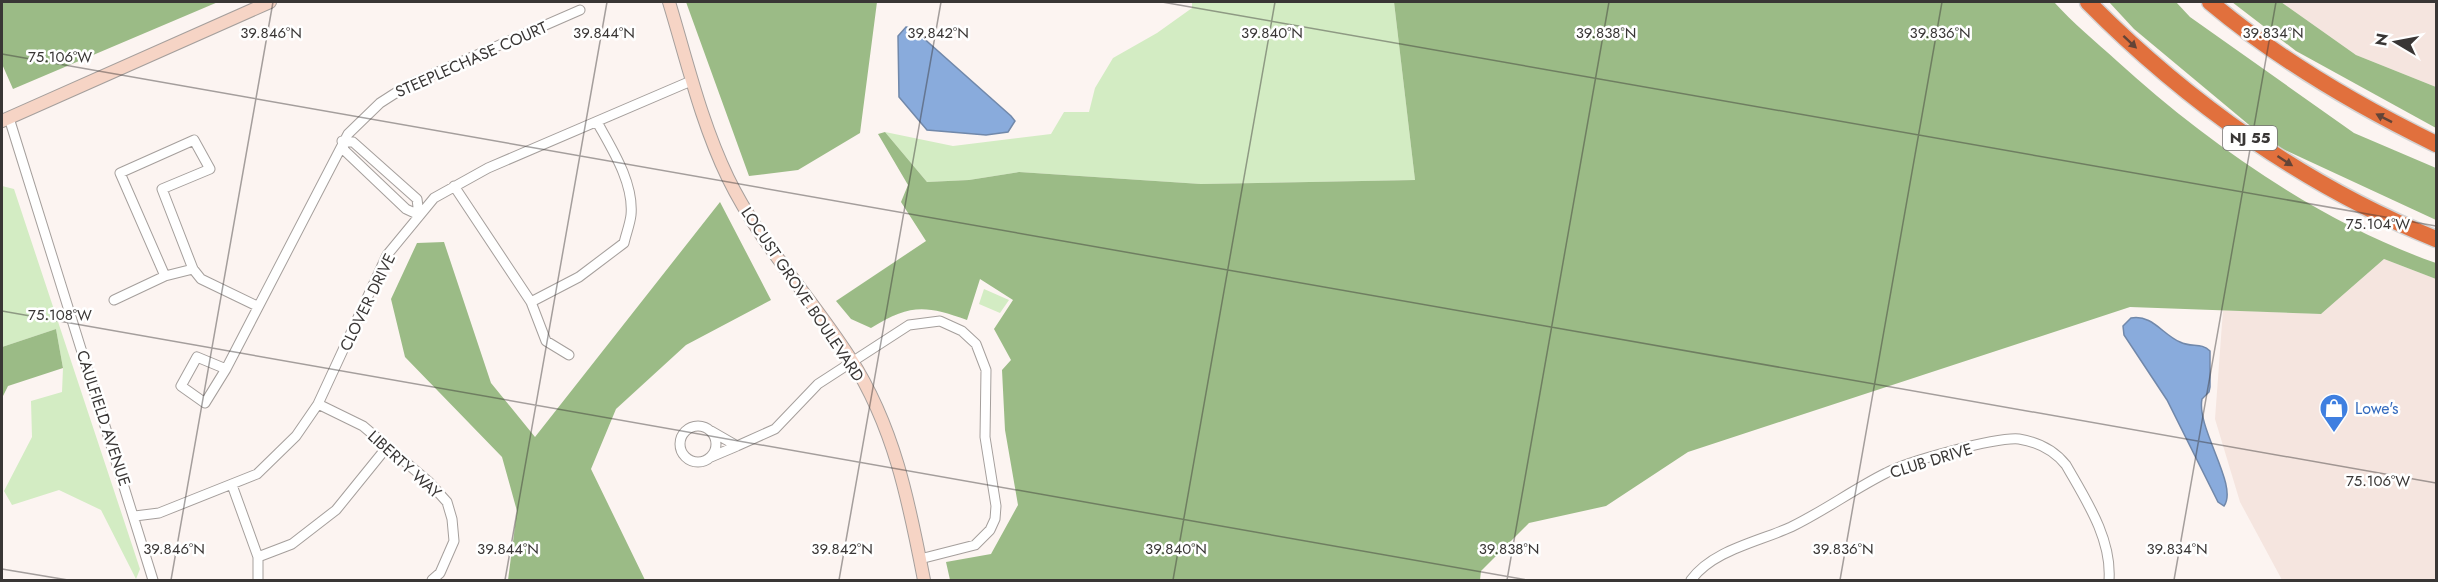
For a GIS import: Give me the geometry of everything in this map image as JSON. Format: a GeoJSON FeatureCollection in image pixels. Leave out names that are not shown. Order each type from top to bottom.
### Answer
{"type":"FeatureCollection","features":[{"type":"Feature","properties":{"kind":"highway","name":"NJ 55"},"geometry":{"type":"LineString","coordinates":[[2088,2],[2151,62],[2220,117],[2262,146],[2343,195],[2436,239]]}},
{"type":"Feature","properties":{"kind":"highway"},"geometry":{"type":"LineString","coordinates":[[2210,2],[2246,32],[2323,84],[2436,144]]}},
{"type":"Feature","properties":{"kind":"street"},"geometry":{"type":"LineString","coordinates":[[5,120],[270,2]]}},
{"type":"Feature","properties":{"kind":"street","name":"LOCUST GROVE BOULEVARD"},"geometry":{"type":"LineString","coordinates":[[669,2],[713,144],[746,211],[769,247],[811,299],[851,360],[876,407],[900,468],[924,580]]}},
{"type":"Feature","properties":{"kind":"street","name":"STEEPLECHASE COURT"},"geometry":{"type":"LineString","coordinates":[[226,369],[197,357],[181,386],[205,404],[226,369],[342,141],[380,103],[408,85],[580,10]]}},
{"type":"Feature","properties":{"kind":"street","name":"CLOVER DRIVE"},"geometry":{"type":"LineString","coordinates":[[135,516],[159,513],[232,485],[257,474],[277,457],[296,436],[318,405],[387,255],[434,198],[488,168],[692,81]]}},
{"type":"Feature","properties":{"kind":"street","name":"CAULFIELD AVENUE"},"geometry":{"type":"LineString","coordinates":[[5,120],[135,516],[153,580]]}},
{"type":"Feature","properties":{"kind":"street"},"geometry":{"type":"LineString","coordinates":[[531,302],[579,277],[624,243],[631,214],[629,193],[617,156],[597,122]]}},
{"type":"Feature","properties":{"kind":"street"},"geometry":{"type":"LineString","coordinates":[[165,276],[120,173],[194,140],[210,169],[162,189],[193,269],[201,279],[257,306]]}},
{"type":"Feature","properties":{"kind":"street"},"geometry":{"type":"LineString","coordinates":[[342,141],[353,142],[417,199],[419,215],[406,209],[344,150],[342,141]]}},
{"type":"Feature","properties":{"kind":"street"},"geometry":{"type":"LineString","coordinates":[[454,186],[531,302],[546,341],[569,355]]}},
{"type":"Feature","properties":{"kind":"street"},"geometry":{"type":"LineString","coordinates":[[114,300],[165,276],[193,269]]}},
{"type":"Feature","properties":{"kind":"street"},"geometry":{"type":"LineString","coordinates":[[736,446],[700,426],[689,428],[680,443],[687,458],[699,462],[760,437],[779,425],[818,384],[851,360],[909,325],[940,321],[955,326],[969,337],[980,352],[987,379],[985,437],[996,506],[995,519],[990,530],[975,545],[920,559]]}},
{"type":"Feature","properties":{"kind":"street","name":"LIBERTY WAY"},"geometry":{"type":"LineString","coordinates":[[318,405],[363,426],[429,482],[447,502],[452,519],[454,541],[440,573],[432,580]]}},
{"type":"Feature","properties":{"kind":"street"},"geometry":{"type":"LineString","coordinates":[[708,458],[716,447],[711,431]]}},
{"type":"Feature","properties":{"kind":"street","name":"CLUB DRIVE"},"geometry":{"type":"LineString","coordinates":[[1691,580],[1712,561],[1792,526],[1888,471],[1985,444],[2016,439],[2042,446],[2058,456],[2066,465],[2104,541],[2110,567],[2109,580]]}},
{"type":"Feature","properties":{"kind":"street"},"geometry":{"type":"LineString","coordinates":[[258,557],[292,544],[336,510],[387,447]]}},
{"type":"Feature","properties":{"kind":"street"},"geometry":{"type":"LineString","coordinates":[[232,485],[258,557],[258,580]]}},
{"type":"Feature","properties":{"kind":"shaded area"},"geometry":{"type":"Polygon","coordinates":[[[2281,2],[2436,2],[2436,87],[2356,55],[2281,2]]]}},
{"type":"Feature","properties":{"kind":"shaded area"},"geometry":{"type":"Polygon","coordinates":[[[2384,259],[2436,279],[2436,580],[2282,580],[2240,502],[2215,419],[2223,310],[2321,314],[2384,259]]]}},
{"type":"Feature","properties":{"kind":"green space"},"geometry":{"type":"Polygon","coordinates":[[[2,2],[218,2],[13,89],[2,64],[2,2]]]}},
{"type":"Feature","properties":{"kind":"green space"},"geometry":{"type":"Polygon","coordinates":[[[686,2],[877,2],[860,133],[798,170],[749,176],[686,2]]]}},
{"type":"Feature","properties":{"kind":"green space"},"geometry":{"type":"Polygon","coordinates":[[[1192,2],[1394,2],[1415,180],[1201,184],[1019,172],[969,180],[927,182],[885,132],[953,146],[1051,134],[1064,112],[1089,112],[1095,88],[1113,58],[1157,33],[1192,8],[1192,2]]]}},
{"type":"Feature","properties":{"kind":"green space"},"geometry":{"type":"Polygon","coordinates":[[[1394,2],[2054,2],[2152,92],[2227,150],[2267,178],[2350,226],[2436,263],[2436,279],[2384,259],[2321,314],[2130,307],[1688,452],[1606,506],[1529,523],[1481,571],[1480,580],[950,580],[946,562],[991,554],[1018,505],[1005,430],[1002,370],[1011,360],[994,329],[1013,300],[980,279],[967,320],[940,312],[918,309],[897,315],[871,328],[851,319],[836,301],[926,241],[901,202],[908,185],[878,134],[885,132],[927,182],[969,180],[1019,172],[1201,184],[1415,180],[1394,2]]]}},
{"type":"Feature","properties":{"kind":"green space"},"geometry":{"type":"Polygon","coordinates":[[[2109,2],[2176,2],[2190,17],[2354,133],[2436,168],[2436,220],[2272,144],[2134,29],[2109,2]]]}},
{"type":"Feature","properties":{"kind":"green space"},"geometry":{"type":"Polygon","coordinates":[[[2232,2],[2281,2],[2356,55],[2436,87],[2436,128],[2296,51],[2232,2]]]}},
{"type":"Feature","properties":{"kind":"green space"},"geometry":{"type":"Polygon","coordinates":[[[2,186],[14,189],[140,569],[136,579],[101,510],[59,490],[12,505],[4,491],[32,437],[31,401],[62,392],[63,368],[56,329],[2,347],[2,186]]]}},
{"type":"Feature","properties":{"kind":"green space"},"geometry":{"type":"Polygon","coordinates":[[[720,202],[771,300],[686,345],[616,409],[591,469],[645,580],[508,580],[517,511],[502,457],[405,357],[391,299],[417,243],[444,242],[491,383],[535,437],[720,202]]]}},
{"type":"Feature","properties":{"kind":"green space"},"geometry":{"type":"Polygon","coordinates":[[[984,289],[1009,300],[1000,313],[979,304],[984,289]]]}},
{"type":"Feature","properties":{"kind":"green space"},"geometry":{"type":"Polygon","coordinates":[[[56,329],[63,368],[8,386],[2,398],[2,347],[56,329]]]}},
{"type":"Feature","properties":{"kind":"water"},"geometry":{"type":"Polygon","coordinates":[[[906,27],[912,28],[1011,116],[1015,121],[1008,132],[986,135],[927,130],[899,97],[898,36],[906,27]]]}},
{"type":"Feature","properties":{"kind":"water"},"geometry":{"type":"Polygon","coordinates":[[[2131,318],[2145,319],[2180,342],[2207,348],[2210,351],[2210,387],[2209,392],[2202,399],[2202,411],[2226,485],[2227,497],[2224,506],[2218,502],[2167,400],[2124,335],[2123,326],[2131,318]]]}},
{"type":"Feature","properties":{"kind":"place","name":"Lowe's"},"geometry":{"type":"Point","coordinates":[2334,434]}}]}
